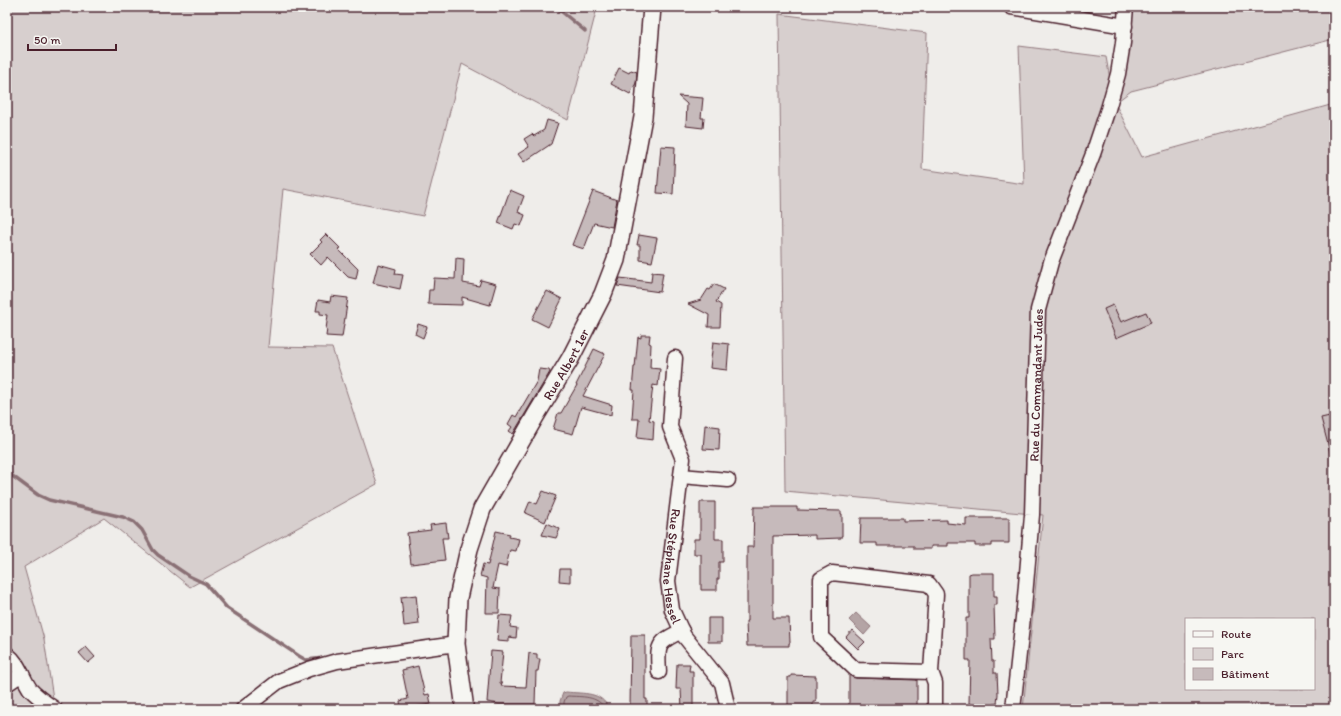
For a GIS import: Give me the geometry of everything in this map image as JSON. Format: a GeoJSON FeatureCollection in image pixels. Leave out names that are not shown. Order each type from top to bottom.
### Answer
{"type":"FeatureCollection","features":[{"type":"Feature","properties":{"kind":"street","name":"Rue Albert 1er"},"geometry":{"type":"LineString","coordinates":[[464,709],[456,644],[458,598],[469,549],[482,510],[536,415],[570,360],[603,294],[616,260],[643,118],[652,7]]}},
{"type":"Feature","properties":{"kind":"street"},"geometry":{"type":"LineString","coordinates":[[1011,7],[1125,26]]}},
{"type":"Feature","properties":{"kind":"street","name":"Rue du Commandant Judes"},"geometry":{"type":"LineString","coordinates":[[1013,709],[1032,515],[1038,310],[1051,262],[1093,154],[1118,74],[1124,43],[1126,7]]}},
{"type":"Feature","properties":{"kind":"street","name":"Rue Stéphane Hessel"},"geometry":{"type":"LineString","coordinates":[[675,358],[670,427],[683,459],[668,581],[672,610],[684,636],[722,683],[728,709]]}},
{"type":"Feature","properties":{"kind":"street"},"geometry":{"type":"LineString","coordinates":[[681,476],[728,480]]}},
{"type":"Feature","properties":{"kind":"street"},"geometry":{"type":"LineString","coordinates":[[931,672],[856,670],[821,637],[821,579],[832,573],[929,584],[936,594],[931,672],[935,683],[935,709]]}},
{"type":"Feature","properties":{"kind":"street","name":"Rue Stéphane Hessel"},"geometry":{"type":"LineString","coordinates":[[659,672],[658,654],[662,643],[682,631]]}},
{"type":"Feature","properties":{"kind":"street"},"geometry":{"type":"LineString","coordinates":[[243,709],[279,681],[309,669],[337,661],[456,644]]}},
{"type":"Feature","properties":{"kind":"street"},"geometry":{"type":"LineString","coordinates":[[7,654],[16,662],[30,688],[38,697],[55,709]]}},
{"type":"Feature","properties":{"kind":"street"},"geometry":{"type":"LineString","coordinates":[[7,684],[22,674]]}},
{"type":"Feature","properties":{"kind":"green space"},"geometry":{"type":"Polygon","coordinates":[[[7,7],[597,8],[568,120],[462,64],[423,216],[283,189],[268,347],[332,348],[377,484],[190,587],[104,518],[24,567],[44,639],[54,705],[59,709],[7,709],[7,7]]]}},
{"type":"Feature","properties":{"kind":"green space"},"geometry":{"type":"Polygon","coordinates":[[[1130,7],[1334,7],[1334,39],[1131,91],[1115,103],[1142,157],[1334,104],[1334,709],[1023,709],[1043,515],[785,491],[779,14],[927,33],[922,169],[1024,184],[1019,46],[1106,57],[1114,101],[1130,7]]]}},
{"type":"Feature","properties":{"kind":"water"},"geometry":{"type":"Polygon","coordinates":[[[856,613],[871,627],[864,635],[849,620],[856,613]]]}},
{"type":"Feature","properties":{"kind":"water"},"geometry":{"type":"Polygon","coordinates":[[[563,693],[591,694],[597,696],[606,703],[609,709],[560,709],[560,701],[563,693]]]}},
{"type":"Feature","properties":{"kind":"building"},"geometry":{"type":"Polygon","coordinates":[[[619,68],[629,73],[631,70],[637,72],[636,83],[630,94],[611,84],[619,68]]]}},
{"type":"Feature","properties":{"kind":"building"},"geometry":{"type":"Polygon","coordinates":[[[678,96],[703,98],[701,118],[704,118],[703,128],[686,126],[687,104],[678,96]]]}},
{"type":"Feature","properties":{"kind":"building"},"geometry":{"type":"Polygon","coordinates":[[[547,120],[558,123],[551,144],[524,162],[518,154],[529,147],[524,139],[532,134],[534,136],[544,130],[547,120]]]}},
{"type":"Feature","properties":{"kind":"building"},"geometry":{"type":"Polygon","coordinates":[[[661,146],[675,147],[673,194],[657,193],[661,146]]]}},
{"type":"Feature","properties":{"kind":"building"},"geometry":{"type":"Polygon","coordinates":[[[510,190],[524,196],[518,212],[525,215],[521,226],[515,224],[513,229],[498,223],[510,190]]]}},
{"type":"Feature","properties":{"kind":"building"},"geometry":{"type":"Polygon","coordinates":[[[593,191],[617,200],[612,227],[594,223],[584,249],[572,245],[593,191]]]}},
{"type":"Feature","properties":{"kind":"building"},"geometry":{"type":"Polygon","coordinates":[[[326,234],[340,248],[338,249],[358,269],[356,279],[348,277],[328,257],[321,265],[310,254],[322,242],[320,240],[326,234]]]}},
{"type":"Feature","properties":{"kind":"building"},"geometry":{"type":"Polygon","coordinates":[[[639,235],[657,238],[652,262],[640,260],[640,245],[637,245],[639,235]]]}},
{"type":"Feature","properties":{"kind":"building"},"geometry":{"type":"Polygon","coordinates":[[[456,258],[464,259],[463,283],[479,286],[481,280],[496,284],[490,305],[462,297],[462,305],[428,304],[429,290],[433,290],[434,278],[455,279],[456,258]]]}},
{"type":"Feature","properties":{"kind":"building"},"geometry":{"type":"Polygon","coordinates":[[[378,264],[396,269],[395,274],[403,275],[400,289],[373,283],[378,264]]]}},
{"type":"Feature","properties":{"kind":"building"},"geometry":{"type":"Polygon","coordinates":[[[652,272],[663,273],[660,292],[617,286],[620,278],[651,282],[652,272]]]}},
{"type":"Feature","properties":{"kind":"building"},"geometry":{"type":"Polygon","coordinates":[[[714,284],[724,289],[716,302],[721,305],[720,327],[708,327],[709,315],[688,304],[701,300],[708,289],[710,290],[714,284]]]}},
{"type":"Feature","properties":{"kind":"building"},"geometry":{"type":"Polygon","coordinates":[[[547,291],[562,299],[548,327],[532,319],[547,291]]]}},
{"type":"Feature","properties":{"kind":"building"},"geometry":{"type":"Polygon","coordinates":[[[331,296],[348,298],[342,337],[326,336],[328,315],[320,314],[320,311],[316,311],[318,300],[330,302],[331,296]]]}},
{"type":"Feature","properties":{"kind":"building"},"geometry":{"type":"Polygon","coordinates":[[[1113,305],[1121,322],[1146,312],[1151,323],[1116,338],[1104,309],[1113,305]]]}},
{"type":"Feature","properties":{"kind":"building"},"geometry":{"type":"Polygon","coordinates":[[[418,324],[427,327],[423,338],[415,334],[418,324]]]}},
{"type":"Feature","properties":{"kind":"building"},"geometry":{"type":"Polygon","coordinates":[[[641,335],[650,335],[650,368],[660,369],[658,386],[653,385],[649,420],[654,421],[653,440],[637,438],[639,419],[632,419],[634,367],[638,337],[641,338],[641,335]]]}},
{"type":"Feature","properties":{"kind":"building"},"geometry":{"type":"Polygon","coordinates":[[[713,342],[729,344],[727,370],[710,368],[713,342]]]}},
{"type":"Feature","properties":{"kind":"building"},"geometry":{"type":"Polygon","coordinates":[[[594,349],[605,354],[583,396],[612,405],[611,415],[581,407],[573,434],[553,429],[558,413],[561,413],[577,385],[594,349]]]}},
{"type":"Feature","properties":{"kind":"building"},"geometry":{"type":"Polygon","coordinates":[[[539,369],[549,370],[550,372],[513,434],[509,431],[512,427],[508,424],[513,415],[516,417],[537,381],[539,369]]]}},
{"type":"Feature","properties":{"kind":"building"},"geometry":{"type":"Polygon","coordinates":[[[1334,415],[1334,455],[1331,456],[1321,418],[1334,415]]]}},
{"type":"Feature","properties":{"kind":"building"},"geometry":{"type":"Polygon","coordinates":[[[705,425],[720,427],[719,450],[703,449],[705,425]]]}},
{"type":"Feature","properties":{"kind":"building"},"geometry":{"type":"Polygon","coordinates":[[[543,491],[556,496],[545,522],[525,513],[530,501],[537,504],[543,491]]]}},
{"type":"Feature","properties":{"kind":"building"},"geometry":{"type":"Polygon","coordinates":[[[700,502],[715,502],[715,539],[723,539],[723,562],[719,562],[719,579],[717,579],[717,590],[701,590],[701,554],[694,554],[694,539],[700,539],[700,502]]]}},
{"type":"Feature","properties":{"kind":"building"},"geometry":{"type":"Polygon","coordinates":[[[754,507],[797,507],[797,510],[841,511],[842,514],[841,538],[815,539],[815,535],[773,536],[773,618],[789,618],[789,646],[747,646],[747,547],[753,547],[754,507]]]}},
{"type":"Feature","properties":{"kind":"building"},"geometry":{"type":"Polygon","coordinates":[[[861,518],[903,518],[903,521],[947,520],[947,523],[966,525],[966,518],[1009,518],[1009,543],[992,543],[992,546],[975,546],[975,543],[948,543],[948,546],[931,546],[931,549],[914,549],[914,546],[877,546],[877,543],[860,543],[861,518]]]}},
{"type":"Feature","properties":{"kind":"building"},"geometry":{"type":"Polygon","coordinates":[[[446,523],[448,538],[442,538],[445,560],[411,564],[407,533],[431,530],[430,525],[446,523]]]}},
{"type":"Feature","properties":{"kind":"building"},"geometry":{"type":"Polygon","coordinates":[[[547,523],[560,529],[556,538],[542,535],[547,523]]]}},
{"type":"Feature","properties":{"kind":"building"},"geometry":{"type":"Polygon","coordinates":[[[496,531],[510,534],[509,537],[519,539],[516,551],[510,550],[506,567],[498,565],[493,588],[500,589],[499,613],[486,613],[487,578],[480,576],[483,564],[488,565],[496,531]]]}},
{"type":"Feature","properties":{"kind":"building"},"geometry":{"type":"Polygon","coordinates":[[[560,569],[570,569],[570,582],[559,581],[560,569]]]}},
{"type":"Feature","properties":{"kind":"building"},"geometry":{"type":"Polygon","coordinates":[[[994,573],[994,596],[997,596],[997,605],[994,605],[995,639],[991,639],[992,661],[994,661],[994,673],[997,673],[998,694],[997,704],[994,705],[972,706],[972,704],[969,704],[970,660],[966,660],[966,618],[969,618],[969,574],[994,573]]]}},
{"type":"Feature","properties":{"kind":"building"},"geometry":{"type":"Polygon","coordinates":[[[416,595],[419,624],[404,626],[401,597],[416,595]]]}},
{"type":"Feature","properties":{"kind":"building"},"geometry":{"type":"Polygon","coordinates":[[[499,615],[512,616],[510,627],[517,628],[516,638],[509,637],[509,642],[497,641],[499,615]]]}},
{"type":"Feature","properties":{"kind":"building"},"geometry":{"type":"Polygon","coordinates":[[[708,618],[722,618],[722,642],[708,642],[708,618]]]}},
{"type":"Feature","properties":{"kind":"building"},"geometry":{"type":"Polygon","coordinates":[[[852,630],[865,642],[858,649],[846,637],[852,630]]]}},
{"type":"Feature","properties":{"kind":"building"},"geometry":{"type":"Polygon","coordinates":[[[631,635],[645,635],[645,699],[647,699],[647,709],[630,709],[631,635]]]}},
{"type":"Feature","properties":{"kind":"building"},"geometry":{"type":"Polygon","coordinates":[[[86,647],[95,657],[88,663],[79,653],[86,647]]]}},
{"type":"Feature","properties":{"kind":"building"},"geometry":{"type":"Polygon","coordinates":[[[491,651],[503,652],[501,686],[526,687],[529,653],[537,654],[537,659],[540,659],[538,671],[536,671],[535,704],[499,704],[487,702],[491,651]]]}},
{"type":"Feature","properties":{"kind":"building"},"geometry":{"type":"Polygon","coordinates":[[[677,664],[690,664],[689,671],[693,671],[693,709],[682,709],[681,689],[676,689],[677,664]]]}},
{"type":"Feature","properties":{"kind":"building"},"geometry":{"type":"Polygon","coordinates":[[[418,666],[425,695],[429,694],[431,704],[401,709],[400,701],[408,699],[402,670],[418,666]]]}},
{"type":"Feature","properties":{"kind":"building"},"geometry":{"type":"Polygon","coordinates":[[[791,675],[816,676],[816,702],[813,702],[813,709],[791,709],[791,707],[788,707],[788,677],[791,677],[791,675]]]}},
{"type":"Feature","properties":{"kind":"building"},"geometry":{"type":"Polygon","coordinates":[[[849,675],[856,678],[917,680],[917,709],[849,709],[849,675]]]}},
{"type":"Feature","properties":{"kind":"waterway"},"geometry":{"type":"LineString","coordinates":[[556,7],[585,31]]}},
{"type":"Feature","properties":{"kind":"waterway"},"geometry":{"type":"LineString","coordinates":[[7,472],[38,495],[49,500],[123,517],[134,522],[142,530],[153,550],[158,555],[189,576],[206,584],[227,608],[306,660],[324,658]]}}]}
